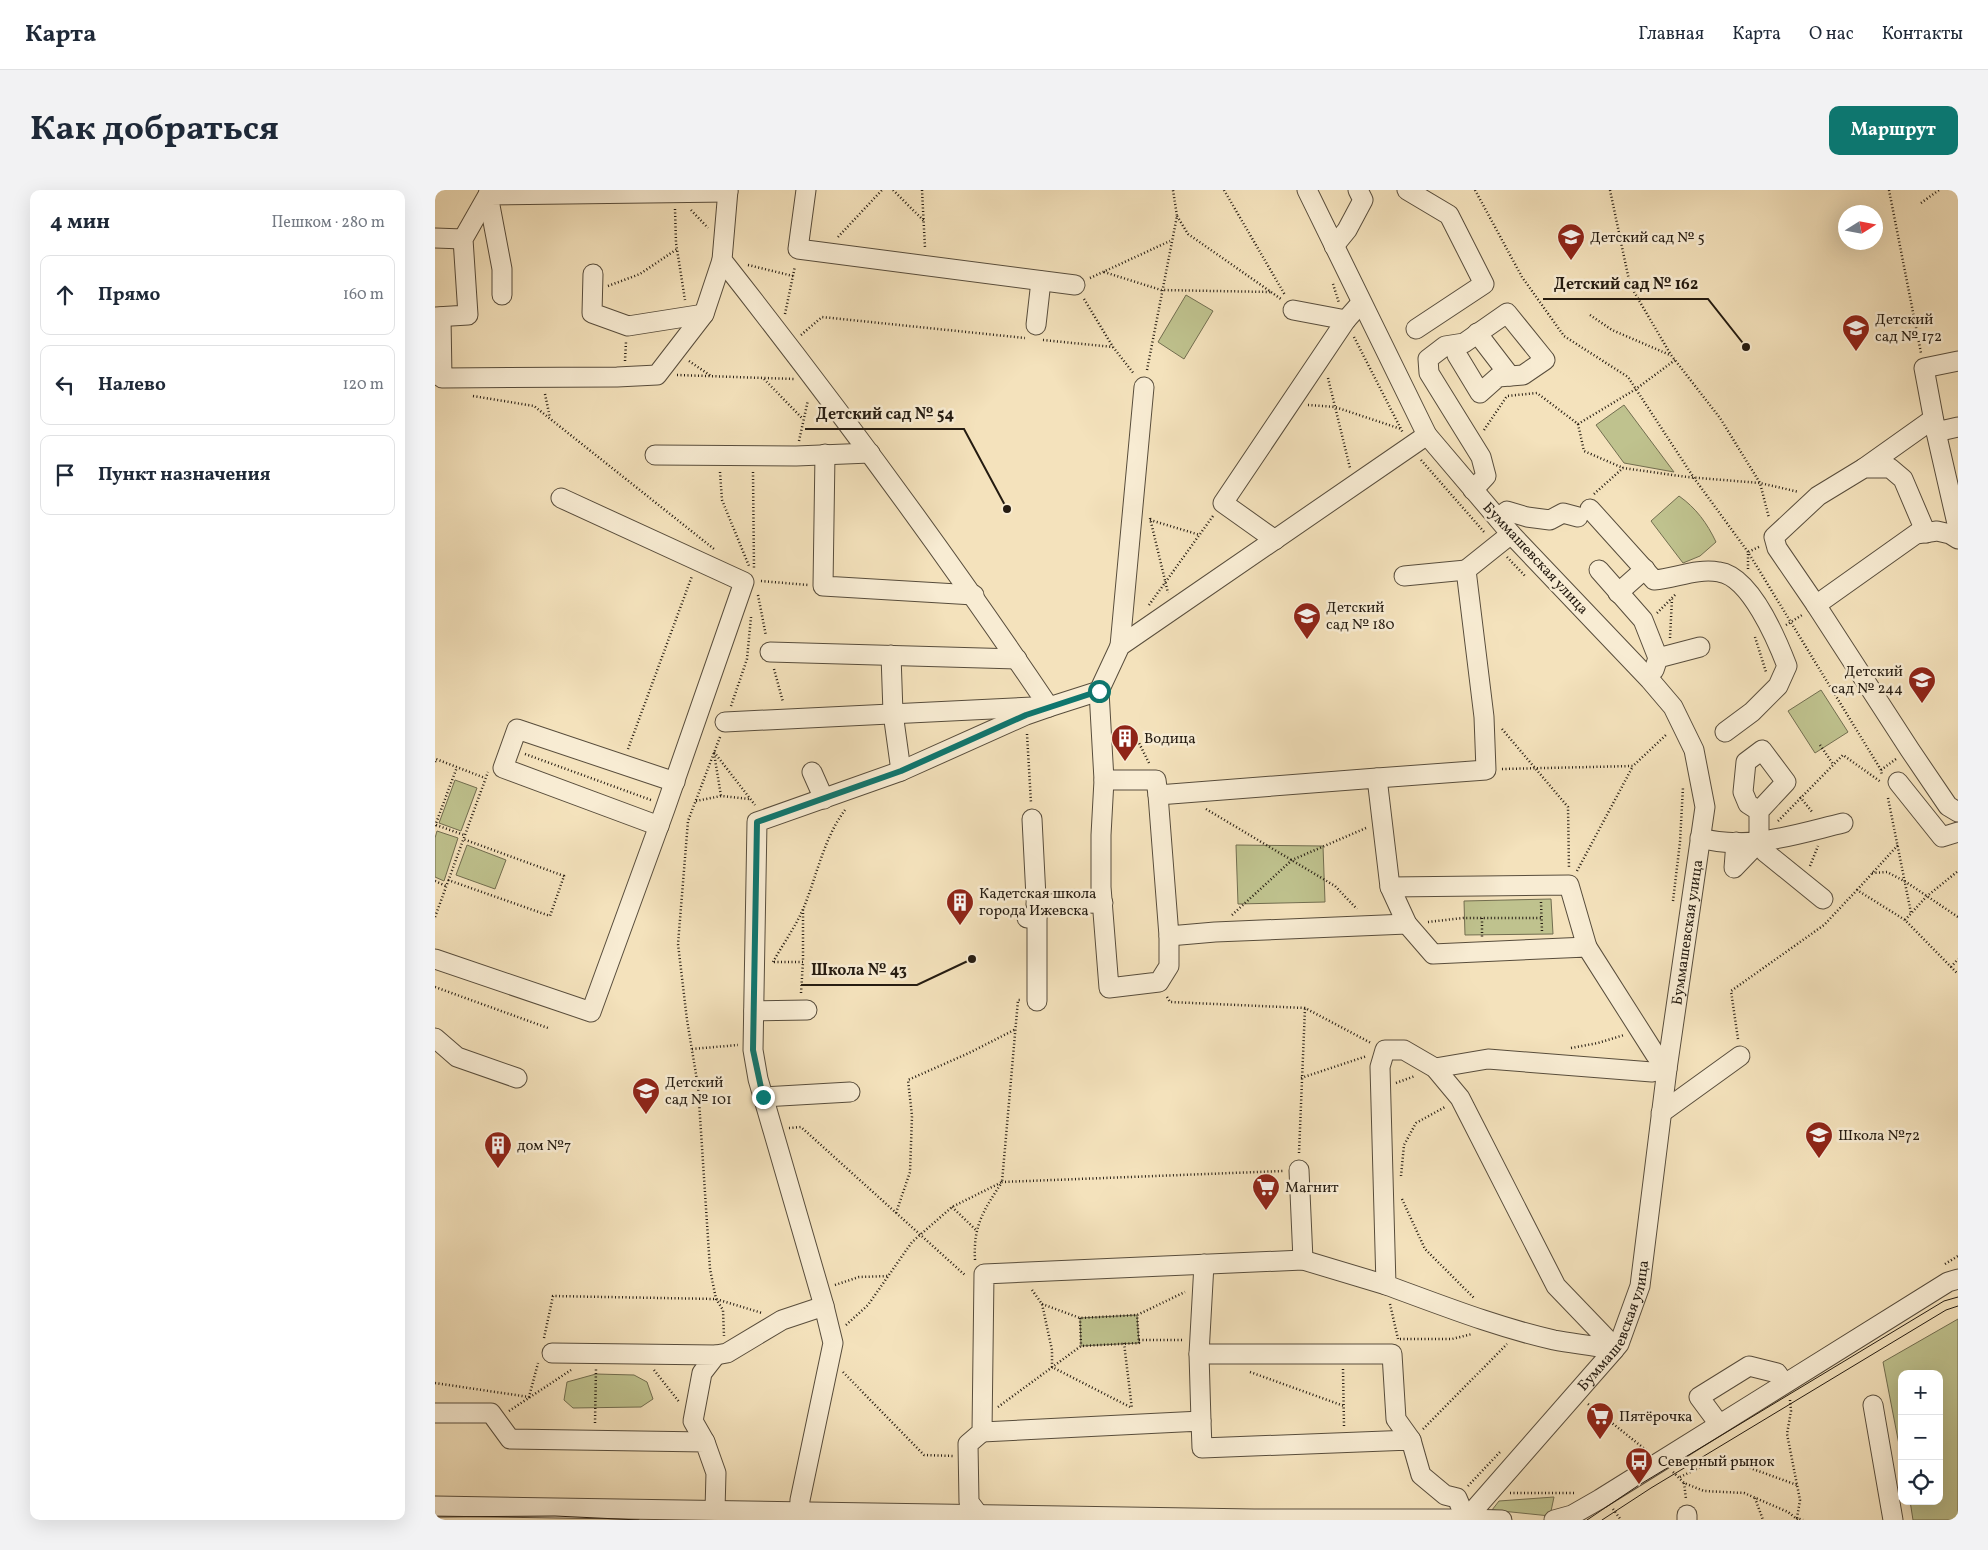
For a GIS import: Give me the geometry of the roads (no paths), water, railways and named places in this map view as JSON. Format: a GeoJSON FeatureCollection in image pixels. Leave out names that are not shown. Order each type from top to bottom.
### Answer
{"type":"FeatureCollection","features":[{"type":"Feature","properties":{"kind":"street"},"geometry":{"type":"LineString","coordinates":[[806,190],[798,249],[1075,285]]}},
{"type":"Feature","properties":{"kind":"street","name":"Буммашевская улица"},"geometry":{"type":"LineString","coordinates":[[1307,190],[1427,435],[1511,534],[1650,680],[1673,707],[1694,750],[1705,806],[1661,1113],[1640,1286],[1619,1344],[1466,1519]]}},
{"type":"Feature","properties":{"kind":"street"},"geometry":{"type":"LineString","coordinates":[[1407,190],[1449,215],[1485,284],[1416,329]]}},
{"type":"Feature","properties":{"kind":"street"},"geometry":{"type":"LineString","coordinates":[[728,191],[722,260],[696,315],[657,375],[623,377],[442,378],[438,317],[467,315],[463,239],[488,193],[728,191]]}},
{"type":"Feature","properties":{"kind":"street"},"geometry":{"type":"LineString","coordinates":[[488,193],[502,269],[501,295]]}},
{"type":"Feature","properties":{"kind":"street"},"geometry":{"type":"LineString","coordinates":[[1334,246],[1347,230],[1365,193]]}},
{"type":"Feature","properties":{"kind":"street"},"geometry":{"type":"LineString","coordinates":[[435,238],[463,239]]}},
{"type":"Feature","properties":{"kind":"street"},"geometry":{"type":"LineString","coordinates":[[722,260],[870,453],[974,595],[1049,706]]}},
{"type":"Feature","properties":{"kind":"street"},"geometry":{"type":"LineString","coordinates":[[1036,325],[1041,281]]}},
{"type":"Feature","properties":{"kind":"street"},"geometry":{"type":"LineString","coordinates":[[593,283],[592,313],[627,326],[696,315]]}},
{"type":"Feature","properties":{"kind":"street"},"geometry":{"type":"LineString","coordinates":[[1275,540],[1223,503],[1346,320],[1361,303]]}},
{"type":"Feature","properties":{"kind":"street"},"geometry":{"type":"LineString","coordinates":[[1293,310],[1346,320]]}},
{"type":"Feature","properties":{"kind":"street"},"geometry":{"type":"LineString","coordinates":[[1454,345],[1457,355],[1480,393],[1499,377],[1523,375],[1545,360],[1507,313],[1464,343],[1445,346],[1428,359],[1429,373],[1481,457],[1486,476],[1473,490]]}},
{"type":"Feature","properties":{"kind":"street"},"geometry":{"type":"LineString","coordinates":[[1477,333],[1510,376]]}},
{"type":"Feature","properties":{"kind":"street"},"geometry":{"type":"LineString","coordinates":[[1958,361],[1924,368],[1958,528]]}},
{"type":"Feature","properties":{"kind":"street"},"geometry":{"type":"LineString","coordinates":[[1144,387],[1140,514],[1120,646],[1099,691],[1104,780],[1101,834],[1103,903],[1109,988],[1159,982],[1169,966],[1169,936],[1157,787]]}},
{"type":"Feature","properties":{"kind":"street"},"geometry":{"type":"LineString","coordinates":[[1958,427],[1935,426],[1864,468],[1818,496],[1774,537],[1777,548],[1909,750],[1948,806],[1958,812]]}},
{"type":"Feature","properties":{"kind":"street"},"geometry":{"type":"LineString","coordinates":[[1120,646],[1411,448],[1427,435]]}},
{"type":"Feature","properties":{"kind":"street"},"geometry":{"type":"LineString","coordinates":[[655,455],[796,456],[870,453]]}},
{"type":"Feature","properties":{"kind":"street"},"geometry":{"type":"LineString","coordinates":[[825,454],[823,586],[974,595]]}},
{"type":"Feature","properties":{"kind":"street"},"geometry":{"type":"LineString","coordinates":[[1864,468],[1890,468],[1903,478],[1925,532]]}},
{"type":"Feature","properties":{"kind":"street"},"geometry":{"type":"LineString","coordinates":[[435,959],[591,1012],[656,825],[675,782],[744,582],[561,498]]}},
{"type":"Feature","properties":{"kind":"street"},"geometry":{"type":"LineString","coordinates":[[1498,518],[1507,511],[1527,517],[1550,520],[1563,513],[1586,508],[1655,580],[1669,579],[1698,571],[1721,572],[1734,579],[1751,594],[1777,642],[1787,666],[1778,686],[1752,712],[1725,732]]}},
{"type":"Feature","properties":{"kind":"street"},"geometry":{"type":"LineString","coordinates":[[1816,605],[1916,534],[1937,531],[1950,534],[1958,539]]}},
{"type":"Feature","properties":{"kind":"street"},"geometry":{"type":"LineString","coordinates":[[1404,576],[1466,570],[1511,534]]}},
{"type":"Feature","properties":{"kind":"street"},"geometry":{"type":"LineString","coordinates":[[1618,593],[1645,569]]}},
{"type":"Feature","properties":{"kind":"street"},"geometry":{"type":"LineString","coordinates":[[1104,780],[1157,787],[1377,778],[1487,770],[1483,717],[1466,570]]}},
{"type":"Feature","properties":{"kind":"street"},"geometry":{"type":"LineString","coordinates":[[1599,570],[1643,620],[1663,656]]}},
{"type":"Feature","properties":{"kind":"street"},"geometry":{"type":"LineString","coordinates":[[1650,680],[1663,656],[1700,647]]}},
{"type":"Feature","properties":{"kind":"street"},"geometry":{"type":"LineString","coordinates":[[770,652],[1017,659]]}},
{"type":"Feature","properties":{"kind":"street"},"geometry":{"type":"LineString","coordinates":[[891,655],[893,714],[901,771]]}},
{"type":"Feature","properties":{"kind":"street"},"geometry":{"type":"LineString","coordinates":[[799,1515],[800,1500],[833,1343],[822,1298],[758,1080],[753,1044],[754,1011],[764,961],[757,822],[901,771],[1026,715],[1099,691]]}},
{"type":"Feature","properties":{"kind":"street"},"geometry":{"type":"LineString","coordinates":[[725,722],[1049,706]]}},
{"type":"Feature","properties":{"kind":"street"},"geometry":{"type":"LineString","coordinates":[[656,825],[503,768],[517,729],[675,782]]}},
{"type":"Feature","properties":{"kind":"street"},"geometry":{"type":"LineString","coordinates":[[812,772],[823,799]]}},
{"type":"Feature","properties":{"kind":"street"},"geometry":{"type":"LineString","coordinates":[[1377,778],[1390,887],[1407,924],[1433,954],[1587,947]]}},
{"type":"Feature","properties":{"kind":"street"},"geometry":{"type":"LineString","coordinates":[[1891,783],[1942,837],[1958,832]]}},
{"type":"Feature","properties":{"kind":"street"},"geometry":{"type":"LineString","coordinates":[[1759,811],[1759,842],[1765,852],[1823,899]]}},
{"type":"Feature","properties":{"kind":"street"},"geometry":{"type":"LineString","coordinates":[[1032,819],[1037,1001]]}},
{"type":"Feature","properties":{"kind":"street"},"geometry":{"type":"LineString","coordinates":[[1700,838],[1718,843],[1759,842],[1843,823]]}},
{"type":"Feature","properties":{"kind":"street"},"geometry":{"type":"LineString","coordinates":[[1737,842],[1734,868],[1759,842]]}},
{"type":"Feature","properties":{"kind":"street"},"geometry":{"type":"LineString","coordinates":[[1390,887],[1569,885],[1587,947],[1667,1069],[1652,1072],[1487,1059],[1435,1068]]}},
{"type":"Feature","properties":{"kind":"street"},"geometry":{"type":"LineString","coordinates":[[1034,913],[1103,903]]}},
{"type":"Feature","properties":{"kind":"street"},"geometry":{"type":"LineString","coordinates":[[1169,936],[1371,924],[1407,924]]}},
{"type":"Feature","properties":{"kind":"street"},"geometry":{"type":"LineString","coordinates":[[754,1011],[803,1010]]}},
{"type":"Feature","properties":{"kind":"street"},"geometry":{"type":"LineString","coordinates":[[435,1038],[457,1057],[517,1078]]}},
{"type":"Feature","properties":{"kind":"street"},"geometry":{"type":"LineString","coordinates":[[1386,1285],[1380,1067],[1385,1050],[1404,1050],[1435,1068],[1460,1098],[1556,1286],[1605,1337],[1614,1350]]}},
{"type":"Feature","properties":{"kind":"street"},"geometry":{"type":"LineString","coordinates":[[1661,1113],[1740,1056]]}},
{"type":"Feature","properties":{"kind":"street"},"geometry":{"type":"LineString","coordinates":[[763,1097],[850,1092]]}},
{"type":"Feature","properties":{"kind":"street"},"geometry":{"type":"LineString","coordinates":[[1299,1170],[1303,1260]]}},
{"type":"Feature","properties":{"kind":"street"},"geometry":{"type":"LineString","coordinates":[[979,1517],[969,1502],[968,1444],[982,1425],[984,1282],[1019,1272],[1303,1260],[1386,1285],[1497,1324],[1555,1340],[1614,1350]]}},
{"type":"Feature","properties":{"kind":"street"},"geometry":{"type":"LineString","coordinates":[[1204,1264],[1199,1346],[1202,1448],[1411,1440]]}},
{"type":"Feature","properties":{"kind":"street"},"geometry":{"type":"LineString","coordinates":[[1554,1520],[1572,1515],[1593,1503],[1947,1282],[1958,1279]]}},
{"type":"Feature","properties":{"kind":"street"},"geometry":{"type":"LineString","coordinates":[[544,1353],[716,1355],[727,1353],[822,1298]]}},
{"type":"Feature","properties":{"kind":"street"},"geometry":{"type":"LineString","coordinates":[[1199,1346],[1343,1354],[1395,1346],[1397,1419],[1411,1440],[1421,1475],[1445,1495],[1457,1498],[1466,1519]]}},
{"type":"Feature","properties":{"kind":"street"},"geometry":{"type":"LineString","coordinates":[[715,1510],[716,1473],[705,1442],[693,1421],[702,1373],[716,1355]]}},
{"type":"Feature","properties":{"kind":"street"},"geometry":{"type":"LineString","coordinates":[[1719,1424],[1699,1397],[1749,1366],[1777,1373],[1784,1383]]}},
{"type":"Feature","properties":{"kind":"street"},"geometry":{"type":"LineString","coordinates":[[1873,1405],[1893,1520]]}},
{"type":"Feature","properties":{"kind":"street"},"geometry":{"type":"LineString","coordinates":[[435,1413],[491,1413],[510,1439],[705,1442]]}},
{"type":"Feature","properties":{"kind":"street"},"geometry":{"type":"LineString","coordinates":[[982,1425],[1133,1416],[1201,1421]]}},
{"type":"Feature","properties":{"kind":"street"},"geometry":{"type":"LineString","coordinates":[[435,1506],[555,1514],[715,1510],[799,1515],[1502,1520]]}},
{"type":"Feature","properties":{"kind":"tram line"},"geometry":{"type":"LineString","coordinates":[[1587,1520],[1639,1485],[1944,1301],[1958,1297]]}},
{"type":"Feature","properties":{"kind":"tram line"},"geometry":{"type":"LineString","coordinates":[[1602,1520],[1651,1488],[1946,1310],[1958,1306]]}},
{"type":"Feature","properties":{"kind":"tram line"},"geometry":{"type":"LineString","coordinates":[[435,1517],[555,1516],[639,1520]]}},
{"type":"Feature","properties":{"kind":"place","name":"Детский сад № 5"},"geometry":{"type":"Point","coordinates":[1571,261]}},
{"type":"Feature","properties":{"kind":"place","name":"Детский сад № 162"},"geometry":{"type":"Point","coordinates":[1746,347]}},
{"type":"Feature","properties":{"kind":"place","name":"Детский сад № 172"},"geometry":{"type":"Point","coordinates":[1856,352]}},
{"type":"Feature","properties":{"kind":"place","name":"Детский сад № 54"},"geometry":{"type":"Point","coordinates":[1007,509]}},
{"type":"Feature","properties":{"kind":"place","name":"Детский сад № 180"},"geometry":{"type":"Point","coordinates":[1307,640]}},
{"type":"Feature","properties":{"kind":"place","name":"Детский сад № 244"},"geometry":{"type":"Point","coordinates":[1922,704]}},
{"type":"Feature","properties":{"kind":"place","name":"Водица"},"geometry":{"type":"Point","coordinates":[1125,762]}},
{"type":"Feature","properties":{"kind":"place","name":"Кадетская школа города Ижевска"},"geometry":{"type":"Point","coordinates":[960,926]}},
{"type":"Feature","properties":{"kind":"place","name":"Школа № 43"},"geometry":{"type":"Point","coordinates":[972,959]}},
{"type":"Feature","properties":{"kind":"place","name":"Детский сад № 101"},"geometry":{"type":"Point","coordinates":[646,1115]}},
{"type":"Feature","properties":{"kind":"place","name":"Школа №72"},"geometry":{"type":"Point","coordinates":[1819,1159]}},
{"type":"Feature","properties":{"kind":"place","name":"дом №7"},"geometry":{"type":"Point","coordinates":[498,1169]}},
{"type":"Feature","properties":{"kind":"place","name":"Магнит"},"geometry":{"type":"Point","coordinates":[1266,1211]}},
{"type":"Feature","properties":{"kind":"place","name":"Пятёрочка"},"geometry":{"type":"Point","coordinates":[1600,1440]}},
{"type":"Feature","properties":{"kind":"place","name":"Северный рынок"},"geometry":{"type":"Point","coordinates":[1639,1485]}}]}
